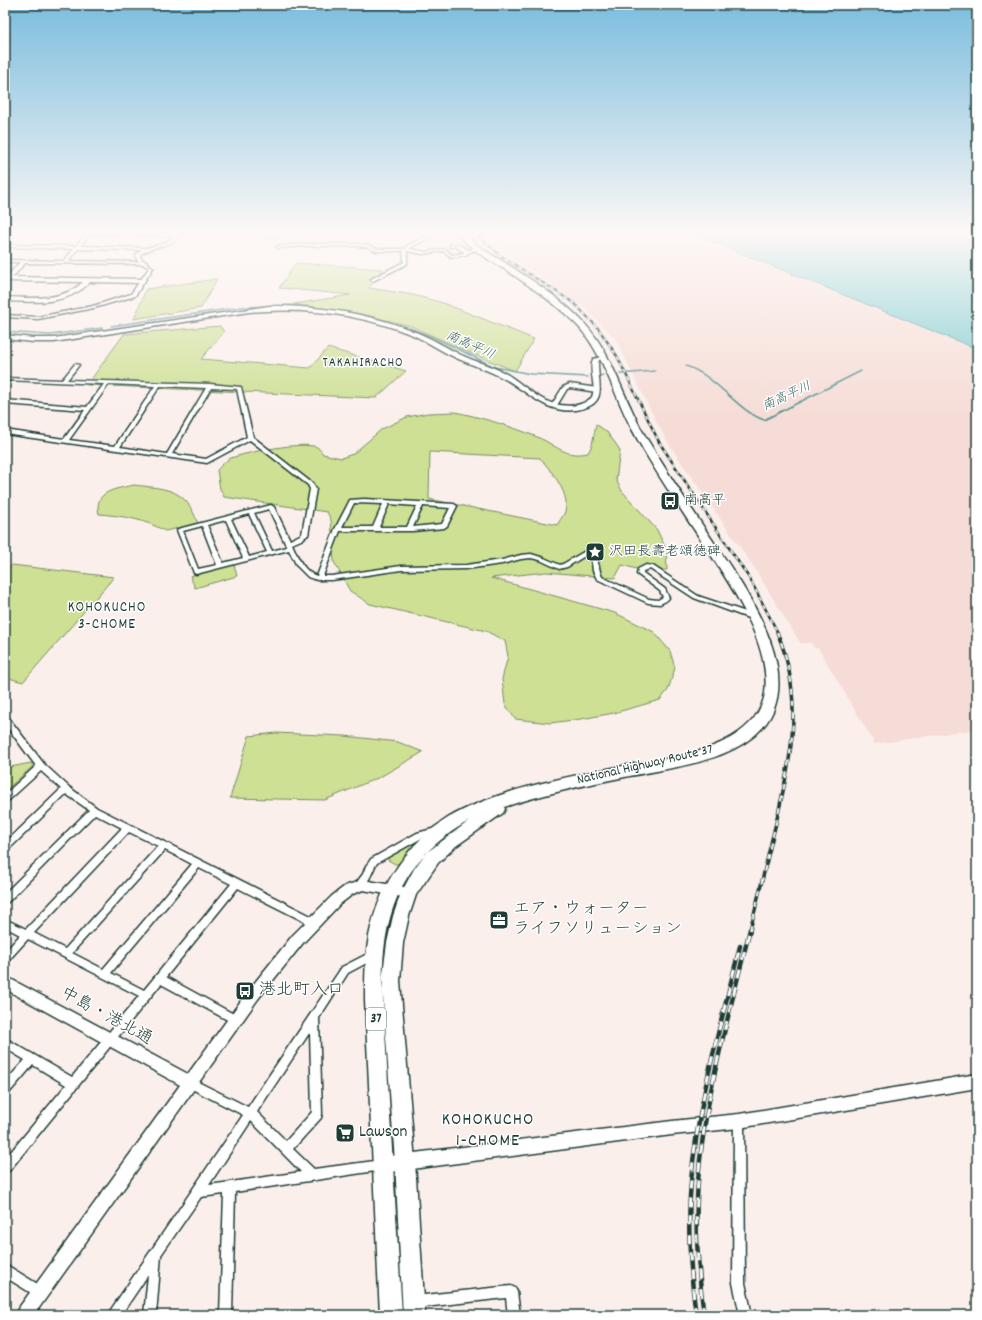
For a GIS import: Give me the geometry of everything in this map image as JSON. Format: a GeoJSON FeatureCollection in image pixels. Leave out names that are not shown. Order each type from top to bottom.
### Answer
{"type":"FeatureCollection","features":[{"type":"Feature","properties":{"kind":"highway","name":"National Highway Route 37"},"geometry":{"type":"LineString","coordinates":[[390,1310],[374,992],[375,954],[378,933],[401,891],[412,858],[431,837],[443,829],[480,810],[521,796],[569,783],[658,765],[709,752],[736,741],[749,732],[764,713],[772,687],[770,664],[764,643],[753,617],[741,594],[639,434],[625,407],[604,357],[591,336],[556,301],[544,294]]}},
{"type":"Feature","properties":{"kind":"highway","name":"National Highway Route 37"},"geometry":{"type":"LineString","coordinates":[[414,1308],[405,1162],[391,981],[395,943],[401,916],[401,891],[420,874],[432,858],[451,842],[495,811],[521,796]]}},
{"type":"Feature","properties":{"kind":"street"},"geometry":{"type":"LineString","coordinates":[[5,299],[44,300],[58,298],[71,294]]}},
{"type":"Feature","properties":{"kind":"street"},"geometry":{"type":"LineString","coordinates":[[5,316],[38,318],[94,307],[133,294]]}},
{"type":"Feature","properties":{"kind":"street"},"geometry":{"type":"LineString","coordinates":[[5,337],[33,340],[54,340],[249,310],[278,307],[295,308],[366,318],[411,332],[466,359],[502,374],[536,397],[554,406],[573,407],[588,404],[596,398],[597,390],[594,363],[596,359],[604,357]]}},
{"type":"Feature","properties":{"kind":"street"},"geometry":{"type":"LineString","coordinates":[[64,380],[77,365]]}},
{"type":"Feature","properties":{"kind":"street"},"geometry":{"type":"LineString","coordinates":[[5,379],[64,380],[239,388],[250,438],[310,484],[313,489],[305,535],[290,545],[270,553],[196,572],[180,530],[271,507],[290,545],[299,565],[310,576],[332,578],[401,568],[466,566],[502,562],[531,556],[542,559],[559,567],[565,566],[587,552],[592,553],[596,558],[595,570],[599,578],[648,601],[663,601],[666,598],[663,590],[640,574],[640,570],[646,567],[651,567],[696,597],[753,617]]}},
{"type":"Feature","properties":{"kind":"street"},"geometry":{"type":"LineString","coordinates":[[64,441],[108,382]]}},
{"type":"Feature","properties":{"kind":"street"},"geometry":{"type":"LineString","coordinates":[[116,448],[158,384]]}},
{"type":"Feature","properties":{"kind":"street"},"geometry":{"type":"LineString","coordinates":[[169,455],[210,386]]}},
{"type":"Feature","properties":{"kind":"street"},"geometry":{"type":"LineString","coordinates":[[554,406],[565,388],[570,386],[597,390]]}},
{"type":"Feature","properties":{"kind":"street"},"geometry":{"type":"LineString","coordinates":[[5,402],[87,410]]}},
{"type":"Feature","properties":{"kind":"street"},"geometry":{"type":"LineString","coordinates":[[5,432],[207,461],[250,438]]}},
{"type":"Feature","properties":{"kind":"street"},"geometry":{"type":"LineString","coordinates":[[319,578],[338,530],[352,501],[454,506],[444,526],[409,529],[338,530]]}},
{"type":"Feature","properties":{"kind":"street"},"geometry":{"type":"LineString","coordinates":[[375,529],[387,502]]}},
{"type":"Feature","properties":{"kind":"street"},"geometry":{"type":"LineString","coordinates":[[409,529],[421,504]]}},
{"type":"Feature","properties":{"kind":"street"},"geometry":{"type":"LineString","coordinates":[[252,512],[270,553]]}},
{"type":"Feature","properties":{"kind":"street"},"geometry":{"type":"LineString","coordinates":[[228,518],[247,559]]}},
{"type":"Feature","properties":{"kind":"street"},"geometry":{"type":"LineString","coordinates":[[204,524],[221,566]]}},
{"type":"Feature","properties":{"kind":"street"},"geometry":{"type":"LineString","coordinates":[[5,719],[41,766],[66,789],[94,810],[314,922]]}},
{"type":"Feature","properties":{"kind":"street"},"geometry":{"type":"LineString","coordinates":[[5,799],[41,766]]}},
{"type":"Feature","properties":{"kind":"street"},"geometry":{"type":"LineString","coordinates":[[5,848],[66,789]]}},
{"type":"Feature","properties":{"kind":"street"},"geometry":{"type":"LineString","coordinates":[[5,899],[94,810]]}},
{"type":"Feature","properties":{"kind":"street"},"geometry":{"type":"LineString","coordinates":[[5,958],[127,828]]}},
{"type":"Feature","properties":{"kind":"street"},"geometry":{"type":"LineString","coordinates":[[356,887],[367,876],[370,866],[374,861],[420,835],[443,829]]}},
{"type":"Feature","properties":{"kind":"street"},"geometry":{"type":"LineString","coordinates":[[66,954],[164,845]]}},
{"type":"Feature","properties":{"kind":"street"},"geometry":{"type":"LineString","coordinates":[[105,974],[198,864]]}},
{"type":"Feature","properties":{"kind":"street"},"geometry":{"type":"LineString","coordinates":[[5,1167],[72,1083],[110,1039],[237,883]]}},
{"type":"Feature","properties":{"kind":"street"},"geometry":{"type":"LineString","coordinates":[[24,1315],[283,956],[336,900],[349,890],[363,885],[401,891]]}},
{"type":"Feature","properties":{"kind":"street"},"geometry":{"type":"LineString","coordinates":[[5,923],[145,995]]}},
{"type":"Feature","properties":{"kind":"street"},"geometry":{"type":"LineString","coordinates":[[114,1315],[198,1192],[345,970],[375,954]]}},
{"type":"Feature","properties":{"kind":"street"},"geometry":{"type":"LineString","coordinates":[[159,978],[236,1020]]}},
{"type":"Feature","properties":{"kind":"street","name":"中島・港北通"},"geometry":{"type":"LineString","coordinates":[[5,982],[190,1083]]}},
{"type":"Feature","properties":{"kind":"street"},"geometry":{"type":"LineString","coordinates":[[286,1150],[317,1114],[314,1016]]}},
{"type":"Feature","properties":{"kind":"street"},"geometry":{"type":"LineString","coordinates":[[5,1044],[72,1083]]}},
{"type":"Feature","properties":{"kind":"street"},"geometry":{"type":"LineString","coordinates":[[5,1090],[32,1059]]}},
{"type":"Feature","properties":{"kind":"street"},"geometry":{"type":"LineString","coordinates":[[198,1192],[382,1165],[672,1128],[739,1121],[977,1081]]}},
{"type":"Feature","properties":{"kind":"street"},"geometry":{"type":"LineString","coordinates":[[190,1083],[250,1114],[312,1175],[315,1175]]}},
{"type":"Feature","properties":{"kind":"street"},"geometry":{"type":"LineString","coordinates":[[739,1121],[739,1282],[746,1315]]}},
{"type":"Feature","properties":{"kind":"street"},"geometry":{"type":"LineString","coordinates":[[226,1315],[230,1187]]}},
{"type":"Feature","properties":{"kind":"street"},"geometry":{"type":"LineString","coordinates":[[150,1315],[156,1253]]}},
{"type":"Feature","properties":{"kind":"street"},"geometry":{"type":"LineString","coordinates":[[5,1270],[40,1292]]}},
{"type":"Feature","properties":{"kind":"street"},"geometry":{"type":"LineString","coordinates":[[390,1310],[414,1308],[511,1292],[514,1315]]}},
{"type":"Feature","properties":{"kind":"shaded area"},"geometry":{"type":"Polygon","coordinates":[[[565,294],[837,294],[977,350],[977,729],[875,744],[818,648],[815,649],[811,643],[800,643],[755,569],[670,446],[617,342],[610,333],[582,306],[565,294]]]}},
{"type":"Feature","properties":{"kind":"green space"},"geometry":{"type":"Polygon","coordinates":[[[144,294],[209,294],[201,308],[134,319],[144,294]]]}},
{"type":"Feature","properties":{"kind":"green space"},"geometry":{"type":"Polygon","coordinates":[[[337,294],[404,294],[413,295],[443,303],[534,339],[515,371],[468,352],[411,326],[356,313],[294,304],[351,295],[337,294]]]}},
{"type":"Feature","properties":{"kind":"green space"},"geometry":{"type":"Polygon","coordinates":[[[220,326],[224,332],[201,359],[310,368],[328,348],[406,371],[376,398],[87,385],[124,334],[220,326]]]}},
{"type":"Feature","properties":{"kind":"green space"},"geometry":{"type":"Polygon","coordinates":[[[455,412],[486,419],[528,433],[561,450],[573,454],[588,453],[592,445],[596,424],[607,432],[620,451],[616,480],[622,491],[657,530],[666,549],[667,570],[640,570],[622,565],[615,578],[546,572],[491,578],[615,613],[654,632],[670,651],[675,668],[668,690],[660,700],[614,713],[581,719],[550,723],[515,719],[505,704],[502,679],[508,656],[505,641],[486,631],[370,604],[350,591],[334,562],[331,520],[327,512],[224,497],[220,489],[217,470],[231,458],[262,450],[300,445],[317,447],[323,454],[341,458],[353,454],[382,429],[407,417],[428,413],[455,412]],[[430,452],[429,499],[557,525],[564,514],[566,499],[560,484],[540,458],[430,452]]]}},
{"type":"Feature","properties":{"kind":"green space"},"geometry":{"type":"Polygon","coordinates":[[[134,485],[174,492],[188,503],[198,524],[165,531],[133,519],[99,514],[98,506],[103,495],[114,490],[134,485]]]}},
{"type":"Feature","properties":{"kind":"green space"},"geometry":{"type":"Polygon","coordinates":[[[12,565],[114,577],[23,682],[5,677],[5,571],[12,565]]]}},
{"type":"Feature","properties":{"kind":"green space"},"geometry":{"type":"Polygon","coordinates":[[[234,565],[237,576],[195,588],[190,576],[234,565]]]}},
{"type":"Feature","properties":{"kind":"green space"},"geometry":{"type":"Polygon","coordinates":[[[276,733],[345,736],[398,742],[423,752],[380,777],[325,800],[230,798],[249,736],[276,733]]]}},
{"type":"Feature","properties":{"kind":"green space"},"geometry":{"type":"Polygon","coordinates":[[[31,763],[33,766],[5,791],[5,768],[31,763]]]}},
{"type":"Feature","properties":{"kind":"green space"},"geometry":{"type":"Polygon","coordinates":[[[422,839],[405,857],[401,864],[395,864],[388,860],[388,858],[422,839]]]}},
{"type":"Feature","properties":{"kind":"water"},"geometry":{"type":"Polygon","coordinates":[[[840,294],[977,294],[977,349],[840,294]]]}},
{"type":"Feature","properties":{"kind":"waterway","name":"南高平川"},"geometry":{"type":"LineString","coordinates":[[111,326],[242,307],[294,305],[320,309]]}},
{"type":"Feature","properties":{"kind":"waterway","name":"南高平川"},"geometry":{"type":"LineString","coordinates":[[350,313],[407,327],[433,337],[495,367],[531,374],[588,377]]}},
{"type":"Feature","properties":{"kind":"waterway","name":"南高平川"},"geometry":{"type":"LineString","coordinates":[[5,332],[50,335],[102,328]]}},
{"type":"Feature","properties":{"kind":"waterway","name":"南高平川"},"geometry":{"type":"LineString","coordinates":[[686,366],[707,377],[744,409],[764,420],[861,371]]}},
{"type":"Feature","properties":{"kind":"waterway","name":"南高平川"},"geometry":{"type":"LineString","coordinates":[[620,374],[655,371]]}},
{"type":"Feature","properties":{"kind":"railway"},"geometry":{"type":"LineString","coordinates":[[560,294],[574,303],[598,328],[617,356],[659,442],[751,581],[778,633]]}},
{"type":"Feature","properties":{"kind":"railway"},"geometry":{"type":"LineString","coordinates":[[750,930],[776,823],[786,775],[793,728],[791,680],[786,656],[777,632]]}},
{"type":"Feature","properties":{"kind":"railway"},"geometry":{"type":"LineString","coordinates":[[704,1315],[697,1244],[699,1166],[717,1064],[750,929]]}},
{"type":"Feature","properties":{"kind":"railway"},"geometry":{"type":"LineString","coordinates":[[696,1315],[692,1282],[689,1232],[694,1151],[711,1063],[740,946]]}},
{"type":"Feature","properties":{"kind":"place","name":"南高平"},"geometry":{"type":"Point","coordinates":[670,501]}},
{"type":"Feature","properties":{"kind":"place","name":"沢田長壽老頌徳碑"},"geometry":{"type":"Point","coordinates":[595,552]}},
{"type":"Feature","properties":{"kind":"place","name":"エア・ウォーター ライフソリューション"},"geometry":{"type":"Point","coordinates":[499,920]}},
{"type":"Feature","properties":{"kind":"place","name":"港北町入口"},"geometry":{"type":"Point","coordinates":[245,991]}},
{"type":"Feature","properties":{"kind":"place","name":"Lawson"},"geometry":{"type":"Point","coordinates":[345,1133]}},
{"type":"Feature","properties":{"kind":"district","name":"TAKAHIRACHO"},"geometry":{"type":"Point","coordinates":[363,363]}},
{"type":"Feature","properties":{"kind":"district","name":"KOHOKUCHO 3-CHOME"},"geometry":{"type":"Point","coordinates":[107,616]}},
{"type":"Feature","properties":{"kind":"district","name":"KOHOKUCHO 1-CHOME"},"geometry":{"type":"Point","coordinates":[488,1130]}}]}
